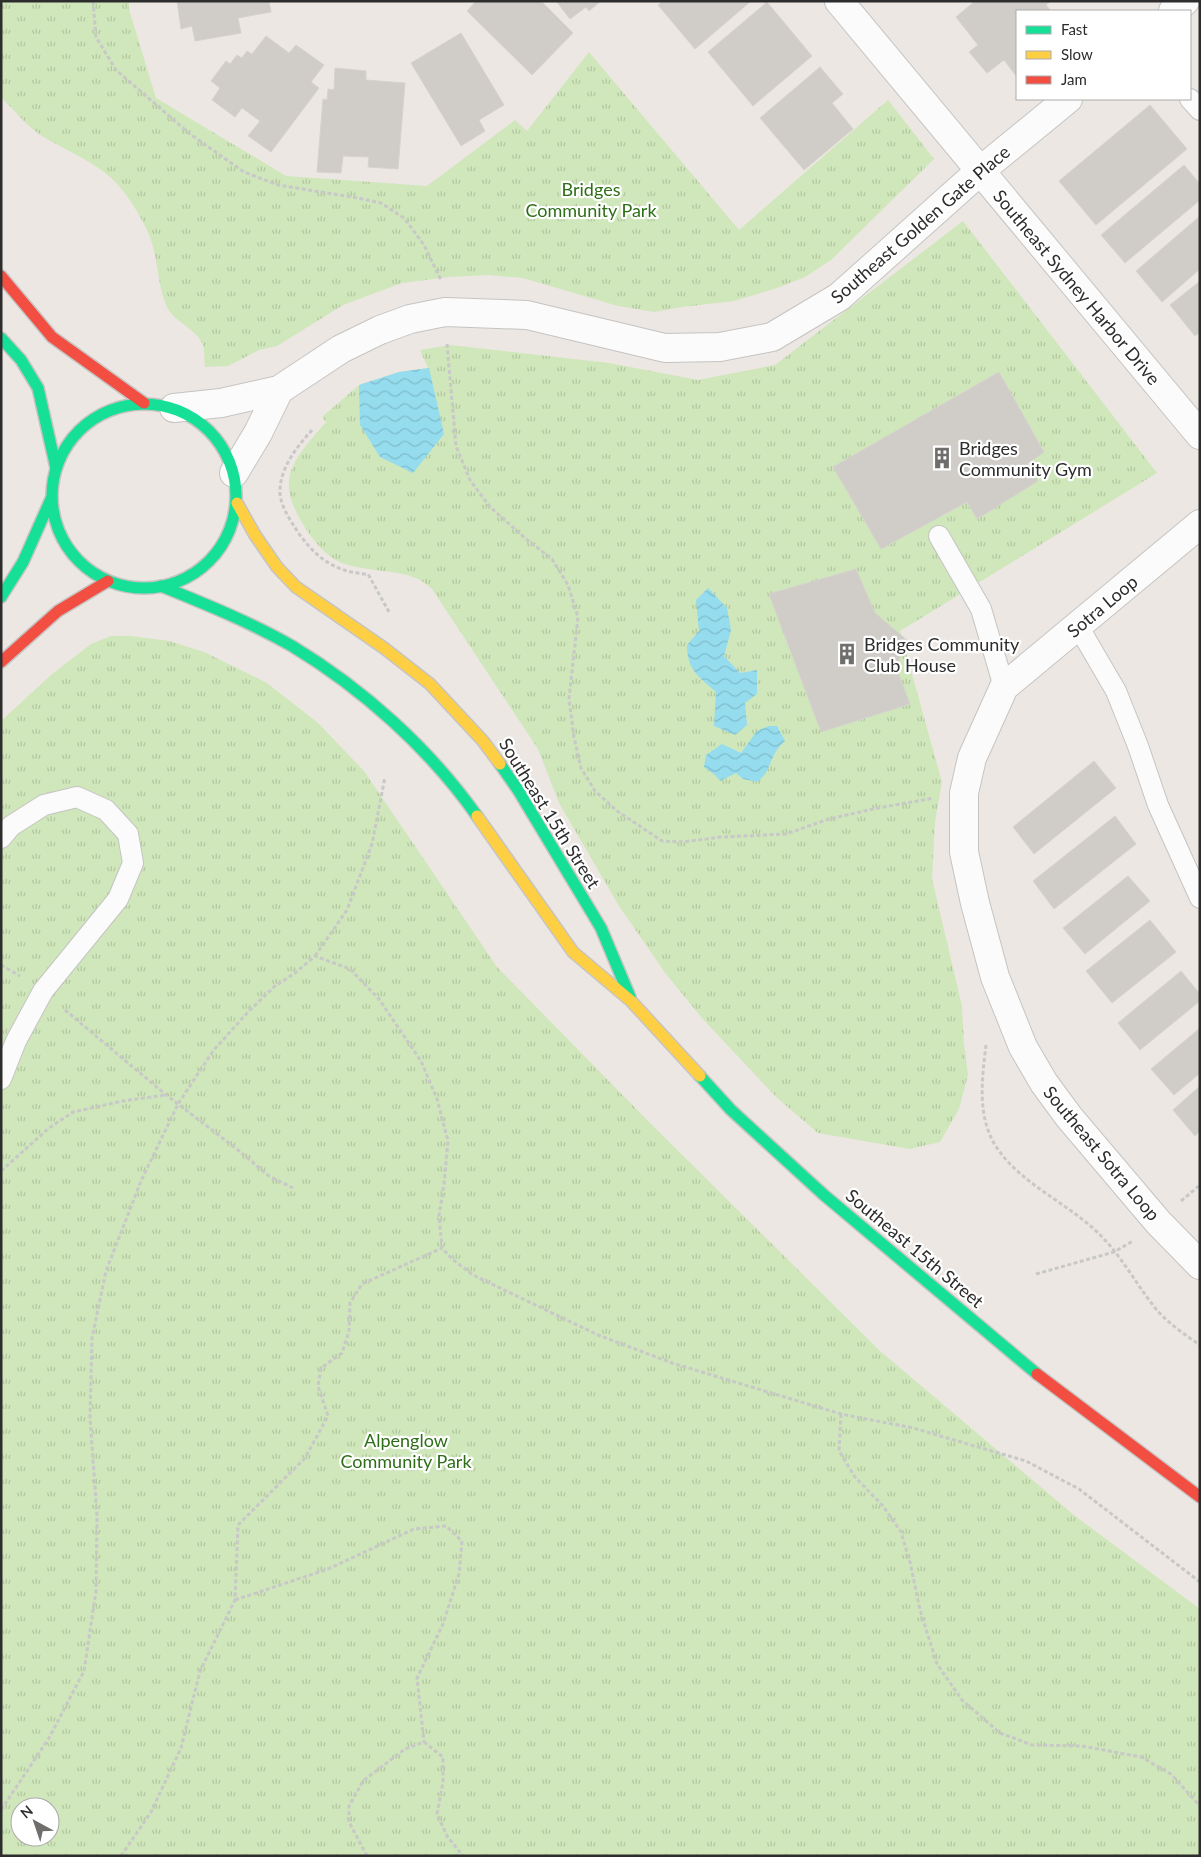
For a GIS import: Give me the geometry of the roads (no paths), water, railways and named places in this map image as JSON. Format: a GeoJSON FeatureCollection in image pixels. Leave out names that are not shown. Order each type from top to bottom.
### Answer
{"type":"FeatureCollection","features":[{"type":"Feature","properties":{"kind":"main road"},"geometry":{"type":"LineString","coordinates":[[1,276],[52,337],[144,403]]}},
{"type":"Feature","properties":{"kind":"main road"},"geometry":{"type":"LineString","coordinates":[[1,338],[21,360],[38,388],[56,468]]}},
{"type":"Feature","properties":{"kind":"main road"},"geometry":{"type":"LineString","coordinates":[[1,597],[12,583],[31,550],[51,499],[56,468],[69,441],[90,421],[115,408],[144,403],[174,408],[202,422],[222,445],[234,473],[237,503],[229,532],[213,558],[190,576],[162,586],[134,588],[108,581],[86,568],[68,548],[56,525],[51,499]]}},
{"type":"Feature","properties":{"kind":"main road","name":"Southeast 15th Street"},"geometry":{"type":"LineString","coordinates":[[237,503],[254,535],[277,567],[296,587],[384,648],[430,684],[483,741],[518,790],[601,928],[631,1001]]}},
{"type":"Feature","properties":{"kind":"main road"},"geometry":{"type":"LineString","coordinates":[[1,662],[58,610],[108,581]]}},
{"type":"Feature","properties":{"kind":"main road","name":"Southeast 15th Street"},"geometry":{"type":"LineString","coordinates":[[162,586],[227,613],[291,646],[355,688],[422,750],[468,803],[573,952],[631,1001],[731,1110],[824,1195],[1037,1374],[1200,1497]]}},
{"type":"Feature","properties":{"kind":"street","name":"Southeast Sydney Harbor Drive"},"geometry":{"type":"LineString","coordinates":[[839,1],[1200,435]]}},
{"type":"Feature","properties":{"kind":"street"},"geometry":{"type":"LineString","coordinates":[[1174,10],[1185,1]]}},
{"type":"Feature","properties":{"kind":"street","name":"Southeast Golden Gate Place"},"geometry":{"type":"LineString","coordinates":[[174,408],[221,403],[279,390],[341,349],[357,341],[410,319],[445,312],[527,315],[665,348],[720,347],[772,337],[839,297],[980,171],[1067,100]]}},
{"type":"Feature","properties":{"kind":"street"},"geometry":{"type":"LineString","coordinates":[[234,473],[258,433],[279,390]]}},
{"type":"Feature","properties":{"kind":"street","name":"Sotra Loop"},"geometry":{"type":"LineString","coordinates":[[1004,687],[1200,524]]}},
{"type":"Feature","properties":{"kind":"street","name":"Southeast Sotra Loop"},"geometry":{"type":"LineString","coordinates":[[1004,687],[972,758],[964,793],[964,852],[994,977],[1023,1047],[1044,1083],[1069,1117],[1158,1222],[1200,1265]]}},
{"type":"Feature","properties":{"kind":"lane"},"geometry":{"type":"LineString","coordinates":[[1191,99],[1200,110]]}},
{"type":"Feature","properties":{"kind":"lane"},"geometry":{"type":"LineString","coordinates":[[939,536],[981,609],[1004,687]]}},
{"type":"Feature","properties":{"kind":"lane"},"geometry":{"type":"LineString","coordinates":[[1078,626],[1116,691],[1138,746],[1158,805],[1200,898]]}},
{"type":"Feature","properties":{"kind":"lane"},"geometry":{"type":"LineString","coordinates":[[1,838],[11,826],[44,805],[77,797],[106,810],[128,834],[133,863],[118,899],[43,991],[16,1041],[1,1079]]}},
{"type":"Feature","properties":{"kind":"water"},"geometry":{"type":"Polygon","coordinates":[[[429,368],[444,434],[413,473],[380,457],[360,425],[359,385],[399,372],[429,368]]]}},
{"type":"Feature","properties":{"kind":"water"},"geometry":{"type":"Polygon","coordinates":[[[708,588],[727,608],[731,630],[724,656],[740,673],[757,670],[757,694],[745,703],[747,725],[735,735],[714,726],[716,692],[695,672],[689,661],[687,645],[699,631],[696,600],[708,588]]]}},
{"type":"Feature","properties":{"kind":"water"},"geometry":{"type":"Polygon","coordinates":[[[769,726],[777,726],[785,741],[776,751],[762,778],[757,782],[743,779],[736,773],[720,781],[704,767],[706,755],[722,744],[741,753],[757,731],[769,726]]]}},
{"type":"Feature","properties":{"kind":"place","name":"Bridges Community Gym"},"geometry":{"type":"Point","coordinates":[942,458]}},
{"type":"Feature","properties":{"kind":"place","name":"Bridges Community Club House"},"geometry":{"type":"Point","coordinates":[847,654]}},
{"type":"Feature","properties":{"kind":"park label","name":"Bridges Community Park"},"geometry":{"type":"Point","coordinates":[591,199]}},
{"type":"Feature","properties":{"kind":"park label","name":"Alpenglow Community Park"},"geometry":{"type":"Point","coordinates":[406,1450]}}]}
